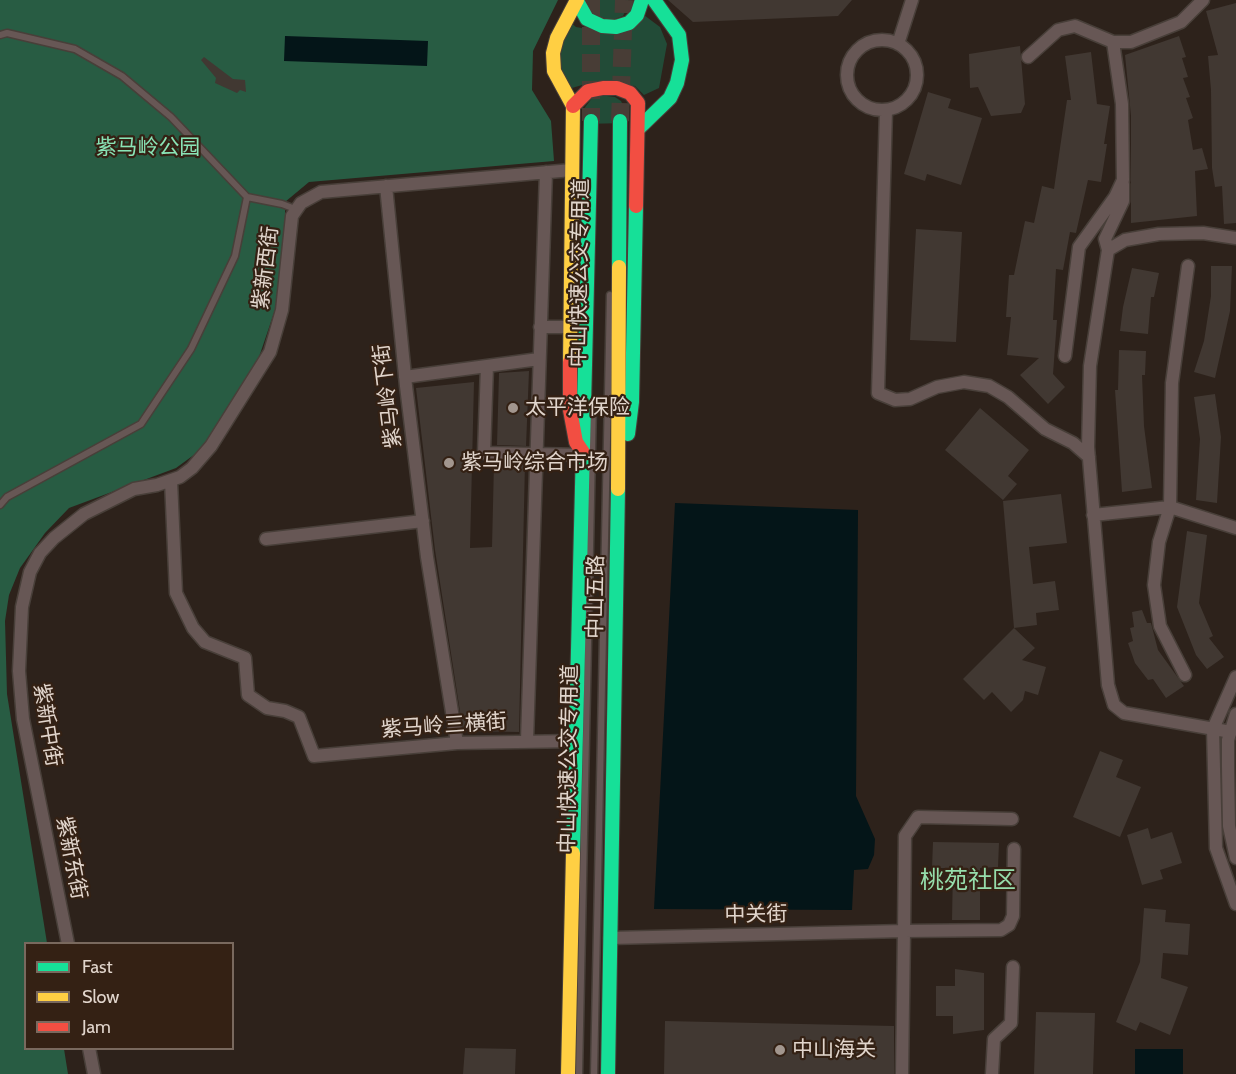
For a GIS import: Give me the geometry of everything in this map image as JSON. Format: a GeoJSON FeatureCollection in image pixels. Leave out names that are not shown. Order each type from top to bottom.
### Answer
{"type":"FeatureCollection","features":[{"type":"Feature","properties":{"kind":"main road"},"geometry":{"type":"LineString","coordinates":[[577,1],[587,19],[602,26],[616,27],[629,23],[637,15],[642,0]]}},
{"type":"Feature","properties":{"kind":"main road"},"geometry":{"type":"LineString","coordinates":[[639,128],[670,98],[677,83],[682,60],[679,35],[654,0]]}},
{"type":"Feature","properties":{"kind":"main road","name":"中山五路"},"geometry":{"type":"LineString","coordinates":[[577,1],[557,38],[553,54],[554,71],[573,106],[570,327],[572,429],[576,442],[585,455]]}},
{"type":"Feature","properties":{"kind":"main road"},"geometry":{"type":"LineString","coordinates":[[573,106],[588,91],[617,88],[630,93],[638,103],[631,412],[628,436],[619,457]]}},
{"type":"Feature","properties":{"kind":"main road","name":"中山五路"},"geometry":{"type":"LineString","coordinates":[[568,1074],[585,455],[591,121]]}},
{"type":"Feature","properties":{"kind":"main road","name":"中山五路"},"geometry":{"type":"LineString","coordinates":[[608,1074],[619,457],[617,121]]}},
{"type":"Feature","properties":{"kind":"street"},"geometry":{"type":"LineString","coordinates":[[898,44],[912,0]]}},
{"type":"Feature","properties":{"kind":"street"},"geometry":{"type":"LineString","coordinates":[[1028,57],[1058,30],[1074,26],[1113,42],[1131,42],[1181,22],[1203,0]]}},
{"type":"Feature","properties":{"kind":"street"},"geometry":{"type":"LineString","coordinates":[[879,39],[898,44],[911,55],[917,78],[907,99],[886,110],[865,105],[856,99],[850,89],[848,68],[852,57],[868,42],[879,39]]}},
{"type":"Feature","properties":{"kind":"street"},"geometry":{"type":"LineString","coordinates":[[1113,42],[1122,104],[1123,201],[1105,239],[1107,250],[1090,366],[1089,457],[1108,685],[1114,705],[1124,713],[1231,732]]}},
{"type":"Feature","properties":{"kind":"street"},"geometry":{"type":"LineString","coordinates":[[886,110],[878,393],[895,400],[910,399],[937,387],[964,382],[989,386],[1008,397],[1045,429],[1073,443],[1089,457]]}},
{"type":"Feature","properties":{"kind":"street","name":"紫新西街"},"geometry":{"type":"LineString","coordinates":[[175,479],[192,468],[211,446],[266,361],[282,310],[295,209],[309,197],[321,192],[572,170]]}},
{"type":"Feature","properties":{"kind":"street"},"geometry":{"type":"LineString","coordinates":[[527,740],[546,172]]}},
{"type":"Feature","properties":{"kind":"street"},"geometry":{"type":"LineString","coordinates":[[1065,356],[1079,247],[1115,196],[1123,180]]}},
{"type":"Feature","properties":{"kind":"street","name":"紫马岭下街"},"geometry":{"type":"LineString","coordinates":[[386,186],[405,377],[423,521],[457,743]]}},
{"type":"Feature","properties":{"kind":"street"},"geometry":{"type":"LineString","coordinates":[[1107,250],[1125,240],[1159,234],[1203,233],[1236,238]]}},
{"type":"Feature","properties":{"kind":"street"},"geometry":{"type":"LineString","coordinates":[[1185,675],[1160,626],[1154,585],[1159,543],[1170,507],[1172,383],[1188,266]]}},
{"type":"Feature","properties":{"kind":"street"},"geometry":{"type":"LineString","coordinates":[[540,327],[570,327]]}},
{"type":"Feature","properties":{"kind":"street"},"geometry":{"type":"LineString","coordinates":[[405,377],[539,359]]}},
{"type":"Feature","properties":{"kind":"street"},"geometry":{"type":"LineString","coordinates":[[487,366],[484,453],[585,455]]}},
{"type":"Feature","properties":{"kind":"street","name":"紫马岭三横街"},"geometry":{"type":"LineString","coordinates":[[175,479],[176,593],[193,628],[205,642],[245,658],[248,695],[267,708],[285,711],[299,717],[314,756],[457,743],[527,740],[576,741]]}},
{"type":"Feature","properties":{"kind":"street","name":"紫新中街"},"geometry":{"type":"LineString","coordinates":[[35,780],[23,719],[19,671],[22,608],[30,572],[40,553],[54,538],[84,514],[134,489],[175,479]]}},
{"type":"Feature","properties":{"kind":"street"},"geometry":{"type":"LineString","coordinates":[[1093,515],[1170,507],[1236,528]]}},
{"type":"Feature","properties":{"kind":"street"},"geometry":{"type":"LineString","coordinates":[[266,539],[423,521]]}},
{"type":"Feature","properties":{"kind":"street"},"geometry":{"type":"LineString","coordinates":[[1236,677],[1213,729],[1216,848],[1236,904]]}},
{"type":"Feature","properties":{"kind":"street"},"geometry":{"type":"LineString","coordinates":[[1236,714],[1228,740],[1229,826],[1236,858]]}},
{"type":"Feature","properties":{"kind":"street","name":"紫新东街"},"geometry":{"type":"LineString","coordinates":[[35,780],[68,942]]}},
{"type":"Feature","properties":{"kind":"street"},"geometry":{"type":"LineString","coordinates":[[902,1074],[905,836],[918,817],[1012,819]]}},
{"type":"Feature","properties":{"kind":"street","name":"中关街"},"geometry":{"type":"LineString","coordinates":[[610,938],[1001,930],[1009,925],[1013,916],[1014,849]]}},
{"type":"Feature","properties":{"kind":"street"},"geometry":{"type":"LineString","coordinates":[[992,1074],[994,1039],[1011,1023],[1014,967]]}},
{"type":"Feature","properties":{"kind":"street"},"geometry":{"type":"LineString","coordinates":[[89,1050],[94,1074]]}},
{"type":"Feature","properties":{"kind":"lane"},"geometry":{"type":"LineString","coordinates":[[0,35],[7,33],[75,49],[122,76],[171,117],[247,197],[295,209]]}},
{"type":"Feature","properties":{"kind":"lane","name":"中山快速公交专用道"},"geometry":{"type":"LineString","coordinates":[[594,1074],[617,121]]}},
{"type":"Feature","properties":{"kind":"lane"},"geometry":{"type":"LineString","coordinates":[[0,505],[7,497],[141,424],[191,349],[231,266],[247,197]]}},
{"type":"Feature","properties":{"kind":"lane","name":"中山快速公交专用道"},"geometry":{"type":"LineString","coordinates":[[579,1074],[594,389]]}},
{"type":"Feature","properties":{"kind":"green space","name":"紫马岭公园"},"geometry":{"type":"Polygon","coordinates":[[[0,0],[558,0],[533,51],[532,90],[551,121],[554,161],[309,182],[285,202],[285,238],[276,307],[258,360],[202,449],[176,468],[69,508],[45,533],[20,568],[9,595],[5,621],[7,694],[47,942],[24,942],[24,1050],[64,1050],[68,1074],[0,1074],[0,0]]]}},
{"type":"Feature","properties":{"kind":"green space"},"geometry":{"type":"Polygon","coordinates":[[[583,0],[628,0],[629,3],[623,16],[602,24],[583,0]]]}},
{"type":"Feature","properties":{"kind":"green space"},"geometry":{"type":"Polygon","coordinates":[[[644,15],[660,27],[667,44],[659,88],[644,95],[635,86],[596,81],[565,90],[557,61],[568,20],[576,27],[609,33],[644,15]]]}},
{"type":"Feature","properties":{"kind":"green space"},"geometry":{"type":"Polygon","coordinates":[[[599,95],[615,97],[621,101],[628,115],[627,123],[583,124],[583,110],[592,98],[599,95]]]}},
{"type":"Feature","properties":{"kind":"shaded area"},"geometry":{"type":"Polygon","coordinates":[[[285,36],[428,41],[427,66],[284,61],[285,36]]]}},
{"type":"Feature","properties":{"kind":"shaded area"},"geometry":{"type":"Polygon","coordinates":[[[675,503],[858,510],[856,796],[875,839],[874,855],[868,869],[854,870],[852,910],[654,909],[675,503]]]}},
{"type":"Feature","properties":{"kind":"shaded area"},"geometry":{"type":"Polygon","coordinates":[[[1135,1049],[1183,1049],[1183,1074],[1135,1074],[1135,1049]]]}},
{"type":"Feature","properties":{"kind":"building"},"geometry":{"type":"Polygon","coordinates":[[[668,0],[852,0],[838,16],[693,22],[668,0]]]}},
{"type":"Feature","properties":{"kind":"building"},"geometry":{"type":"Polygon","coordinates":[[[1236,3],[1236,223],[1224,224],[1222,186],[1215,187],[1212,168],[1208,56],[1218,55],[1206,11],[1236,3]]]}},
{"type":"Feature","properties":{"kind":"building"},"geometry":{"type":"Polygon","coordinates":[[[1179,36],[1186,57],[1182,58],[1188,77],[1183,78],[1190,97],[1186,98],[1193,118],[1188,120],[1193,150],[1202,148],[1208,169],[1195,171],[1197,216],[1131,223],[1131,116],[1125,55],[1179,36]]]}},
{"type":"Feature","properties":{"kind":"building"},"geometry":{"type":"Polygon","coordinates":[[[1020,46],[1025,104],[1021,113],[991,116],[978,87],[970,88],[969,54],[1020,46]]]}},
{"type":"Feature","properties":{"kind":"building"},"geometry":{"type":"Polygon","coordinates":[[[1091,52],[1097,104],[1110,106],[1104,144],[1107,144],[1101,182],[1088,180],[1076,233],[1070,232],[1063,270],[1056,269],[1053,320],[1057,320],[1053,374],[1065,387],[1048,404],[1020,375],[1039,358],[1007,355],[1011,317],[1006,317],[1009,275],[1014,275],[1025,221],[1034,223],[1042,186],[1054,189],[1067,100],[1071,100],[1065,56],[1091,52]]]}},
{"type":"Feature","properties":{"kind":"building"},"geometry":{"type":"Polygon","coordinates":[[[204,57],[233,79],[245,80],[246,92],[240,90],[237,93],[215,83],[216,78],[201,60],[204,57]]]}},
{"type":"Feature","properties":{"kind":"building"},"geometry":{"type":"Polygon","coordinates":[[[928,92],[951,99],[948,108],[982,118],[961,185],[927,174],[925,181],[904,174],[928,92]]]}},
{"type":"Feature","properties":{"kind":"building"},"geometry":{"type":"Polygon","coordinates":[[[916,229],[962,232],[956,342],[910,340],[916,229]]]}},
{"type":"Feature","properties":{"kind":"building"},"geometry":{"type":"Polygon","coordinates":[[[1211,266],[1232,266],[1230,311],[1215,378],[1194,372],[1204,341],[1211,296],[1211,266]]]}},
{"type":"Feature","properties":{"kind":"building"},"geometry":{"type":"Polygon","coordinates":[[[1132,268],[1159,273],[1154,297],[1151,297],[1148,334],[1120,331],[1132,268]]]}},
{"type":"Feature","properties":{"kind":"building"},"geometry":{"type":"Polygon","coordinates":[[[1119,350],[1146,351],[1145,375],[1142,375],[1144,426],[1152,488],[1122,492],[1115,390],[1118,390],[1119,350]]]}},
{"type":"Feature","properties":{"kind":"building","name":"太平洋保险"},"geometry":{"type":"Polygon","coordinates":[[[529,371],[526,446],[497,445],[499,373],[529,371]]]}},
{"type":"Feature","properties":{"kind":"building"},"geometry":{"type":"Polygon","coordinates":[[[474,382],[470,548],[492,547],[494,463],[525,462],[519,732],[463,731],[435,550],[416,388],[474,382]]]}},
{"type":"Feature","properties":{"kind":"building"},"geometry":{"type":"Polygon","coordinates":[[[1215,394],[1221,437],[1217,503],[1196,500],[1200,439],[1194,397],[1215,394]]]}},
{"type":"Feature","properties":{"kind":"building"},"geometry":{"type":"Polygon","coordinates":[[[980,408],[1029,450],[1008,476],[1017,484],[1003,500],[945,450],[980,408]]]}},
{"type":"Feature","properties":{"kind":"building"},"geometry":{"type":"Polygon","coordinates":[[[1061,494],[1067,543],[1029,547],[1033,584],[1055,581],[1059,610],[1036,613],[1037,625],[1014,628],[1003,501],[1061,494]]]}},
{"type":"Feature","properties":{"kind":"building"},"geometry":{"type":"Polygon","coordinates":[[[1187,531],[1207,535],[1199,603],[1213,636],[1209,638],[1224,657],[1207,669],[1196,655],[1177,607],[1187,531]]]}},
{"type":"Feature","properties":{"kind":"building"},"geometry":{"type":"Polygon","coordinates":[[[1142,610],[1147,623],[1151,623],[1158,650],[1184,686],[1166,698],[1153,679],[1148,680],[1135,663],[1128,643],[1133,641],[1130,628],[1134,627],[1132,612],[1142,610]]]}},
{"type":"Feature","properties":{"kind":"building"},"geometry":{"type":"Polygon","coordinates":[[[1014,628],[1035,648],[1022,660],[1046,667],[1038,695],[1025,691],[1023,700],[1011,712],[992,692],[984,700],[963,679],[1014,628]]]}},
{"type":"Feature","properties":{"kind":"building"},"geometry":{"type":"Polygon","coordinates":[[[1100,751],[1123,760],[1116,777],[1141,787],[1120,837],[1073,817],[1100,751]]]}},
{"type":"Feature","properties":{"kind":"building"},"geometry":{"type":"Polygon","coordinates":[[[1148,828],[1151,839],[1172,832],[1182,863],[1160,870],[1163,879],[1142,885],[1127,835],[1148,828]]]}},
{"type":"Feature","properties":{"kind":"building"},"geometry":{"type":"Polygon","coordinates":[[[933,842],[999,843],[998,867],[980,868],[980,920],[952,920],[953,868],[932,868],[933,842]]]}},
{"type":"Feature","properties":{"kind":"building"},"geometry":{"type":"Polygon","coordinates":[[[1144,908],[1166,910],[1165,922],[1190,924],[1188,955],[1163,953],[1161,978],[1188,987],[1170,1035],[1140,1022],[1136,1031],[1116,1022],[1140,962],[1144,908]]]}},
{"type":"Feature","properties":{"kind":"building"},"geometry":{"type":"Polygon","coordinates":[[[955,969],[984,973],[984,1030],[953,1034],[953,1016],[936,1016],[936,986],[955,986],[955,969]]]}},
{"type":"Feature","properties":{"kind":"building"},"geometry":{"type":"Polygon","coordinates":[[[1036,1012],[1095,1013],[1093,1074],[1034,1074],[1036,1012]]]}},
{"type":"Feature","properties":{"kind":"building","name":"中山海关"},"geometry":{"type":"Polygon","coordinates":[[[665,1021],[894,1026],[894,1074],[664,1074],[665,1021]]]}},
{"type":"Feature","properties":{"kind":"building"},"geometry":{"type":"Polygon","coordinates":[[[465,1048],[516,1049],[515,1074],[463,1074],[465,1048]]]}},
{"type":"Feature","properties":{"kind":"tunnel"},"geometry":{"type":"LineString","coordinates":[[591,0],[591,121]]}},
{"type":"Feature","properties":{"kind":"tunnel"},"geometry":{"type":"LineString","coordinates":[[620,121],[624,0]]}},
{"type":"Feature","properties":{"kind":"traffic: fast"},"geometry":{"type":"LineString","coordinates":[[577,1],[587,19],[602,26],[616,27],[629,23],[637,15],[642,0]]}},
{"type":"Feature","properties":{"kind":"traffic: fast"},"geometry":{"type":"LineString","coordinates":[[639,128],[670,98],[677,83],[682,60],[679,35],[654,0]]}},
{"type":"Feature","properties":{"kind":"traffic: fast"},"geometry":{"type":"LineString","coordinates":[[573,853],[591,121]]}},
{"type":"Feature","properties":{"kind":"traffic: fast"},"geometry":{"type":"LineString","coordinates":[[619,267],[620,121]]}},
{"type":"Feature","properties":{"kind":"traffic: fast"},"geometry":{"type":"LineString","coordinates":[[628,434],[632,402],[636,206]]}},
{"type":"Feature","properties":{"kind":"traffic: fast"},"geometry":{"type":"LineString","coordinates":[[608,1074],[618,489]]}},
{"type":"Feature","properties":{"kind":"traffic: slow"},"geometry":{"type":"LineString","coordinates":[[570,362],[573,106],[554,71],[553,53],[557,38],[577,0]]}},
{"type":"Feature","properties":{"kind":"traffic: slow"},"geometry":{"type":"LineString","coordinates":[[618,489],[619,267]]}},
{"type":"Feature","properties":{"kind":"traffic: slow"},"geometry":{"type":"LineString","coordinates":[[568,1074],[573,853]]}},
{"type":"Feature","properties":{"kind":"traffic: jam"},"geometry":{"type":"LineString","coordinates":[[573,106],[588,91],[603,88],[617,88],[630,93],[638,103],[636,206]]}},
{"type":"Feature","properties":{"kind":"traffic: jam"},"geometry":{"type":"LineString","coordinates":[[570,362],[570,410],[576,442],[584,454]]}},
{"type":"Feature","properties":{"kind":"place","name":"太平洋保险"},"geometry":{"type":"Point","coordinates":[513,408]}},
{"type":"Feature","properties":{"kind":"place","name":"紫马岭综合市场"},"geometry":{"type":"Point","coordinates":[449,463]}},
{"type":"Feature","properties":{"kind":"place","name":"中山海关"},"geometry":{"type":"Point","coordinates":[780,1050]}},
{"type":"Feature","properties":{"kind":"district","name":"桃苑社区"},"geometry":{"type":"Point","coordinates":[968,881]}}]}
